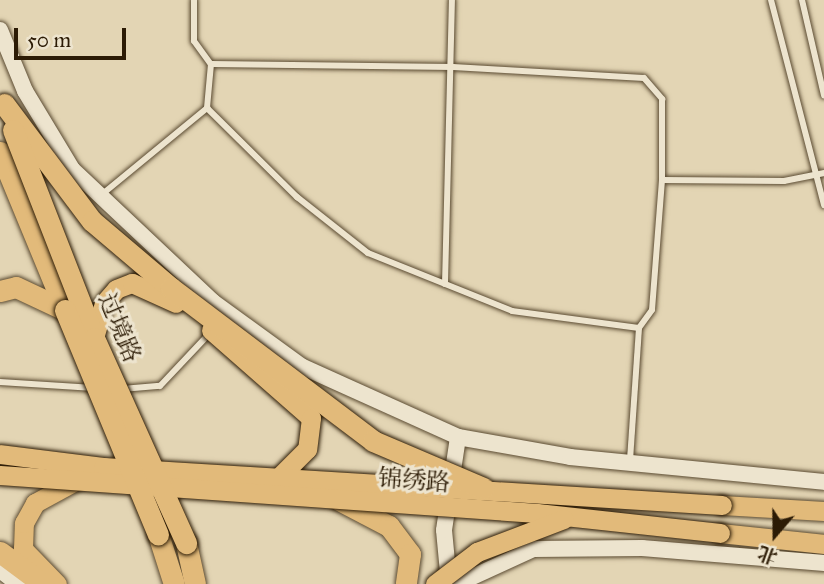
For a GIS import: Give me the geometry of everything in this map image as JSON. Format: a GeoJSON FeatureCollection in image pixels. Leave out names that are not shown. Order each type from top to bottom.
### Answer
{"type":"FeatureCollection","features":[{"type":"Feature","properties":{"kind":"highway","name":"过境路"},"geometry":{"type":"LineString","coordinates":[[2,98],[94,338],[186,543],[195,584]]}},
{"type":"Feature","properties":{"kind":"highway"},"geometry":{"type":"LineString","coordinates":[[2,98],[92,221],[172,288],[373,441],[484,488]]}},
{"type":"Feature","properties":{"kind":"highway","name":"过境路"},"geometry":{"type":"LineString","coordinates":[[0,152],[174,584]]}},
{"type":"Feature","properties":{"kind":"highway"},"geometry":{"type":"LineString","coordinates":[[0,291],[16,287],[65,310]]}},
{"type":"Feature","properties":{"kind":"highway"},"geometry":{"type":"LineString","coordinates":[[340,500],[389,526],[410,554],[406,584]]}},
{"type":"Feature","properties":{"kind":"highway"},"geometry":{"type":"LineString","coordinates":[[0,552],[43,584]]}},
{"type":"Feature","properties":{"kind":"main road"},"geometry":{"type":"LineString","coordinates":[[94,338],[104,303],[132,283],[156,289],[195,318],[311,418],[307,449],[278,478]]}},
{"type":"Feature","properties":{"kind":"main road","name":"锦绣路"},"geometry":{"type":"LineString","coordinates":[[0,454],[278,478],[484,488],[824,511]]}},
{"type":"Feature","properties":{"kind":"main road","name":"锦绣路"},"geometry":{"type":"LineString","coordinates":[[0,475],[569,517],[824,544]]}},
{"type":"Feature","properties":{"kind":"main road"},"geometry":{"type":"LineString","coordinates":[[57,584],[23,549],[24,523],[35,503],[75,481]]}},
{"type":"Feature","properties":{"kind":"main road"},"geometry":{"type":"LineString","coordinates":[[435,584],[477,552],[569,517]]}},
{"type":"Feature","properties":{"kind":"street"},"geometry":{"type":"LineString","coordinates":[[0,30],[25,91],[72,169],[226,311],[301,366],[458,436],[630,463],[824,482]]}},
{"type":"Feature","properties":{"kind":"street"},"geometry":{"type":"LineString","coordinates":[[449,584],[444,530],[458,436]]}},
{"type":"Feature","properties":{"kind":"street"},"geometry":{"type":"LineString","coordinates":[[457,584],[533,549],[642,548],[824,563]]}},
{"type":"Feature","properties":{"kind":"street"},"geometry":{"type":"LineString","coordinates":[[0,570],[18,584]]}},
{"type":"Feature","properties":{"kind":"lane"},"geometry":{"type":"LineString","coordinates":[[100,196],[207,108],[211,64],[194,41],[194,0]]}},
{"type":"Feature","properties":{"kind":"lane"},"geometry":{"type":"LineString","coordinates":[[445,284],[453,66],[452,0]]}},
{"type":"Feature","properties":{"kind":"lane"},"geometry":{"type":"LineString","coordinates":[[771,0],[821,173],[824,205]]}},
{"type":"Feature","properties":{"kind":"lane"},"geometry":{"type":"LineString","coordinates":[[802,0],[824,95]]}},
{"type":"Feature","properties":{"kind":"lane"},"geometry":{"type":"LineString","coordinates":[[211,64],[453,66],[644,78],[662,99],[662,180],[652,310],[639,328],[630,463]]}},
{"type":"Feature","properties":{"kind":"lane"},"geometry":{"type":"LineString","coordinates":[[207,108],[296,197],[369,253],[512,311],[639,328]]}},
{"type":"Feature","properties":{"kind":"lane"},"geometry":{"type":"LineString","coordinates":[[662,180],[784,180],[821,173]]}},
{"type":"Feature","properties":{"kind":"lane"},"geometry":{"type":"LineString","coordinates":[[0,382],[160,386],[191,359],[226,311]]}}]}
